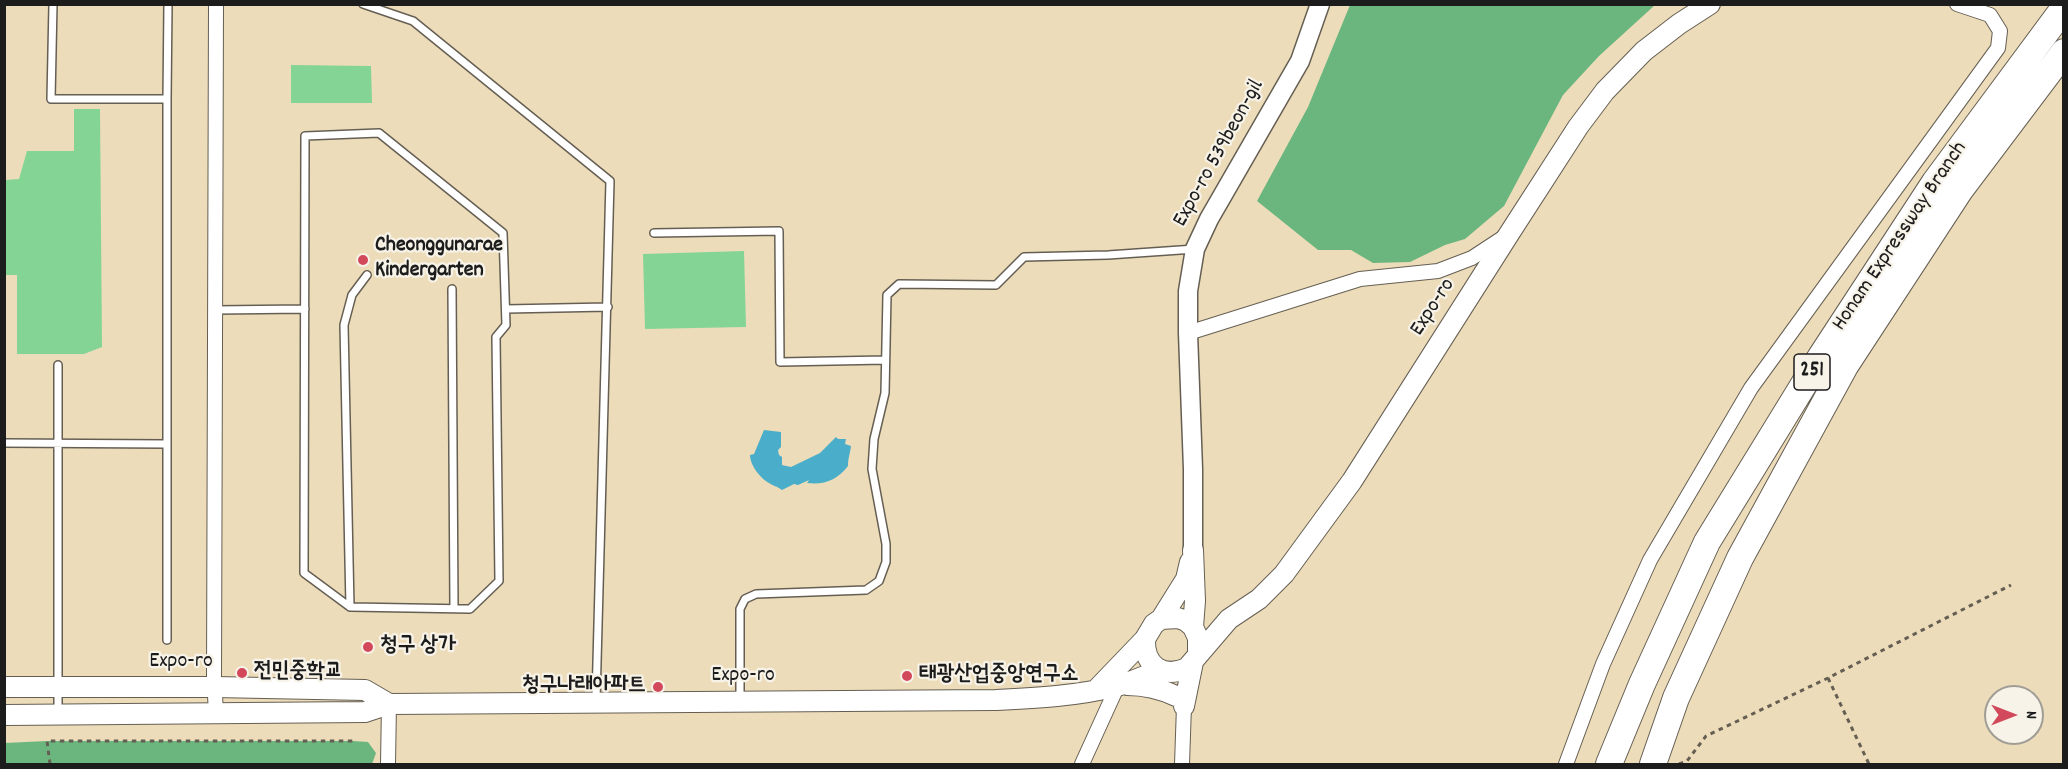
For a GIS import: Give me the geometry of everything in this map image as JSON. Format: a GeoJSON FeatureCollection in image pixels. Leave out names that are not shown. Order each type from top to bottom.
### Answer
{"type":"FeatureCollection","features":[{"type":"Feature","properties":{"kind":"highway","name":"Honam Expressway Branch"},"geometry":{"type":"LineString","coordinates":[[1609,765],[1642,684],[1713,533],[1820,358],[1935,182],[2064,8]]}},
{"type":"Feature","properties":{"kind":"highway","name":"Honam Expressway Branch"},"geometry":{"type":"LineString","coordinates":[[1653,765],[1676,698],[1740,558],[1845,366],[1960,190],[2064,52]]}},
{"type":"Feature","properties":{"kind":"main road","name":"Expo-ro"},"geometry":{"type":"LineString","coordinates":[[1225,619],[1259,599],[1284,574],[1352,481],[1578,127],[1605,91],[1644,51],[1710,4]]}},
{"type":"Feature","properties":{"kind":"main road"},"geometry":{"type":"LineString","coordinates":[[1180,701],[1199,646],[1194,629],[1194,550]]}},
{"type":"Feature","properties":{"kind":"main road"},"geometry":{"type":"LineString","coordinates":[[1096,690],[1161,619],[1186,579],[1194,550]]}},
{"type":"Feature","properties":{"kind":"main road"},"geometry":{"type":"LineString","coordinates":[[1195,593],[1205,610],[1225,619]]}},
{"type":"Feature","properties":{"kind":"main road"},"geometry":{"type":"LineString","coordinates":[[1161,619],[1178,618],[1186,621],[1194,629]]}},
{"type":"Feature","properties":{"kind":"main road"},"geometry":{"type":"LineString","coordinates":[[1194,629],[1225,619]]}},
{"type":"Feature","properties":{"kind":"main road"},"geometry":{"type":"LineString","coordinates":[[1145,639],[1147,657],[1153,665],[1166,671],[1179,672],[1196,658],[1225,619]]}},
{"type":"Feature","properties":{"kind":"main road"},"geometry":{"type":"LineString","coordinates":[[1118,685],[1126,658]]}},
{"type":"Feature","properties":{"kind":"main road"},"geometry":{"type":"LineString","coordinates":[[1118,685],[1166,671]]}},
{"type":"Feature","properties":{"kind":"main road"},"geometry":{"type":"LineString","coordinates":[[1166,671],[1180,701]]}},
{"type":"Feature","properties":{"kind":"main road","name":"Expo-ro"},"geometry":{"type":"LineString","coordinates":[[4,715],[365,712],[389,704],[996,700],[1055,697],[1118,685]]}},
{"type":"Feature","properties":{"kind":"main road"},"geometry":{"type":"LineString","coordinates":[[1118,685],[1144,685],[1161,688],[1180,701]]}},
{"type":"Feature","properties":{"kind":"main road","name":"Expo-ro"},"geometry":{"type":"LineString","coordinates":[[4,687],[365,690],[389,704]]}},
{"type":"Feature","properties":{"kind":"street"},"geometry":{"type":"LineString","coordinates":[[216,4],[216,713]]}},
{"type":"Feature","properties":{"kind":"street","name":"Expo-ro 539beon-gil"},"geometry":{"type":"LineString","coordinates":[[1194,550],[1194,469],[1188,291],[1196,249],[1209,219],[1300,61],[1320,4]]}},
{"type":"Feature","properties":{"kind":"street","name":"Expo-ro"},"geometry":{"type":"LineString","coordinates":[[1679,24],[1692,4]]}},
{"type":"Feature","properties":{"kind":"street"},"geometry":{"type":"LineString","coordinates":[[1566,765],[1603,664],[1650,560],[1751,388],[1998,48],[2000,31],[1990,15],[1957,4]]}},
{"type":"Feature","properties":{"kind":"street"},"geometry":{"type":"LineString","coordinates":[[1188,333],[1360,279],[1438,271],[1472,258],[1509,234]]}},
{"type":"Feature","properties":{"kind":"street"},"geometry":{"type":"LineString","coordinates":[[1082,765],[1118,685]]}},
{"type":"Feature","properties":{"kind":"street"},"geometry":{"type":"LineString","coordinates":[[1180,701],[1182,765]]}},
{"type":"Feature","properties":{"kind":"street"},"geometry":{"type":"LineString","coordinates":[[388,765],[389,704]]}},
{"type":"Feature","properties":{"kind":"lane"},"geometry":{"type":"LineString","coordinates":[[53,4],[51,99],[167,99]]}},
{"type":"Feature","properties":{"kind":"lane"},"geometry":{"type":"LineString","coordinates":[[167,640],[168,4]]}},
{"type":"Feature","properties":{"kind":"lane"},"geometry":{"type":"LineString","coordinates":[[363,4],[413,21],[610,181],[596,702]]}},
{"type":"Feature","properties":{"kind":"lane"},"geometry":{"type":"LineString","coordinates":[[379,134],[503,233],[506,325],[496,337],[499,581],[470,609],[350,608],[304,573],[305,136],[379,134]]}},
{"type":"Feature","properties":{"kind":"lane"},"geometry":{"type":"LineString","coordinates":[[654,233],[779,231],[780,362],[885,360]]}},
{"type":"Feature","properties":{"kind":"lane"},"geometry":{"type":"LineString","coordinates":[[740,701],[740,609],[745,599],[756,594],[866,590],[879,581],[886,562],[886,544],[872,469],[874,439],[885,393],[887,295],[899,284],[996,285],[1024,256],[1108,255],[1196,249]]}},
{"type":"Feature","properties":{"kind":"lane"},"geometry":{"type":"LineString","coordinates":[[350,608],[344,325],[352,295],[367,275]]}},
{"type":"Feature","properties":{"kind":"lane"},"geometry":{"type":"LineString","coordinates":[[452,289],[454,608]]}},
{"type":"Feature","properties":{"kind":"lane"},"geometry":{"type":"LineString","coordinates":[[506,309],[608,306]]}},
{"type":"Feature","properties":{"kind":"lane"},"geometry":{"type":"LineString","coordinates":[[215,310],[304,309]]}},
{"type":"Feature","properties":{"kind":"lane"},"geometry":{"type":"LineString","coordinates":[[58,365],[58,714]]}},
{"type":"Feature","properties":{"kind":"lane"},"geometry":{"type":"LineString","coordinates":[[4,443],[167,444]]}},
{"type":"Feature","properties":{"kind":"path"},"geometry":{"type":"LineString","coordinates":[[1679,765],[1687,761],[1706,736],[1828,678],[2011,585]]}},
{"type":"Feature","properties":{"kind":"path"},"geometry":{"type":"LineString","coordinates":[[1828,678],[1869,765]]}},
{"type":"Feature","properties":{"kind":"path"},"geometry":{"type":"LineString","coordinates":[[50,765],[47,741],[353,741]]}},
{"type":"Feature","properties":{"kind":"green space"},"geometry":{"type":"Polygon","coordinates":[[[1350,4],[1655,5],[1599,56],[1563,95],[1504,206],[1465,239],[1445,245],[1410,262],[1373,263],[1351,250],[1318,250],[1257,201],[1308,107],[1350,4]]]}},
{"type":"Feature","properties":{"kind":"green space"},"geometry":{"type":"Polygon","coordinates":[[[291,65],[371,66],[372,103],[291,103],[291,65]]]}},
{"type":"Feature","properties":{"kind":"green space"},"geometry":{"type":"Polygon","coordinates":[[[74,109],[100,109],[102,347],[84,354],[17,354],[17,275],[5,275],[5,180],[19,179],[27,151],[74,151],[74,109]]]}},
{"type":"Feature","properties":{"kind":"green space"},"geometry":{"type":"Polygon","coordinates":[[[744,251],[746,327],[645,329],[643,254],[744,251]]]}},
{"type":"Feature","properties":{"kind":"green space"},"geometry":{"type":"Polygon","coordinates":[[[353,741],[368,742],[376,753],[372,764],[5,764],[5,743],[353,741]]]}},
{"type":"Feature","properties":{"kind":"water"},"geometry":{"type":"Polygon","coordinates":[[[764,430],[781,432],[781,447],[778,450],[782,457],[782,465],[791,467],[820,453],[836,437],[846,439],[845,444],[851,446],[848,466],[830,481],[807,483],[809,480],[782,490],[762,478],[750,459],[764,430]]]}},
{"type":"Feature","properties":{"kind":"place","name":"Cheonggunarae Kindergarten"},"geometry":{"type":"Point","coordinates":[363,260]}},
{"type":"Feature","properties":{"kind":"place","name":"청구 상가"},"geometry":{"type":"Point","coordinates":[368,647]}},
{"type":"Feature","properties":{"kind":"place","name":"전민중학교"},"geometry":{"type":"Point","coordinates":[242,673]}},
{"type":"Feature","properties":{"kind":"place","name":"태광산업중앙연구소"},"geometry":{"type":"Point","coordinates":[907,676]}},
{"type":"Feature","properties":{"kind":"place","name":"청구나래아파트"},"geometry":{"type":"Point","coordinates":[658,687]}}]}
